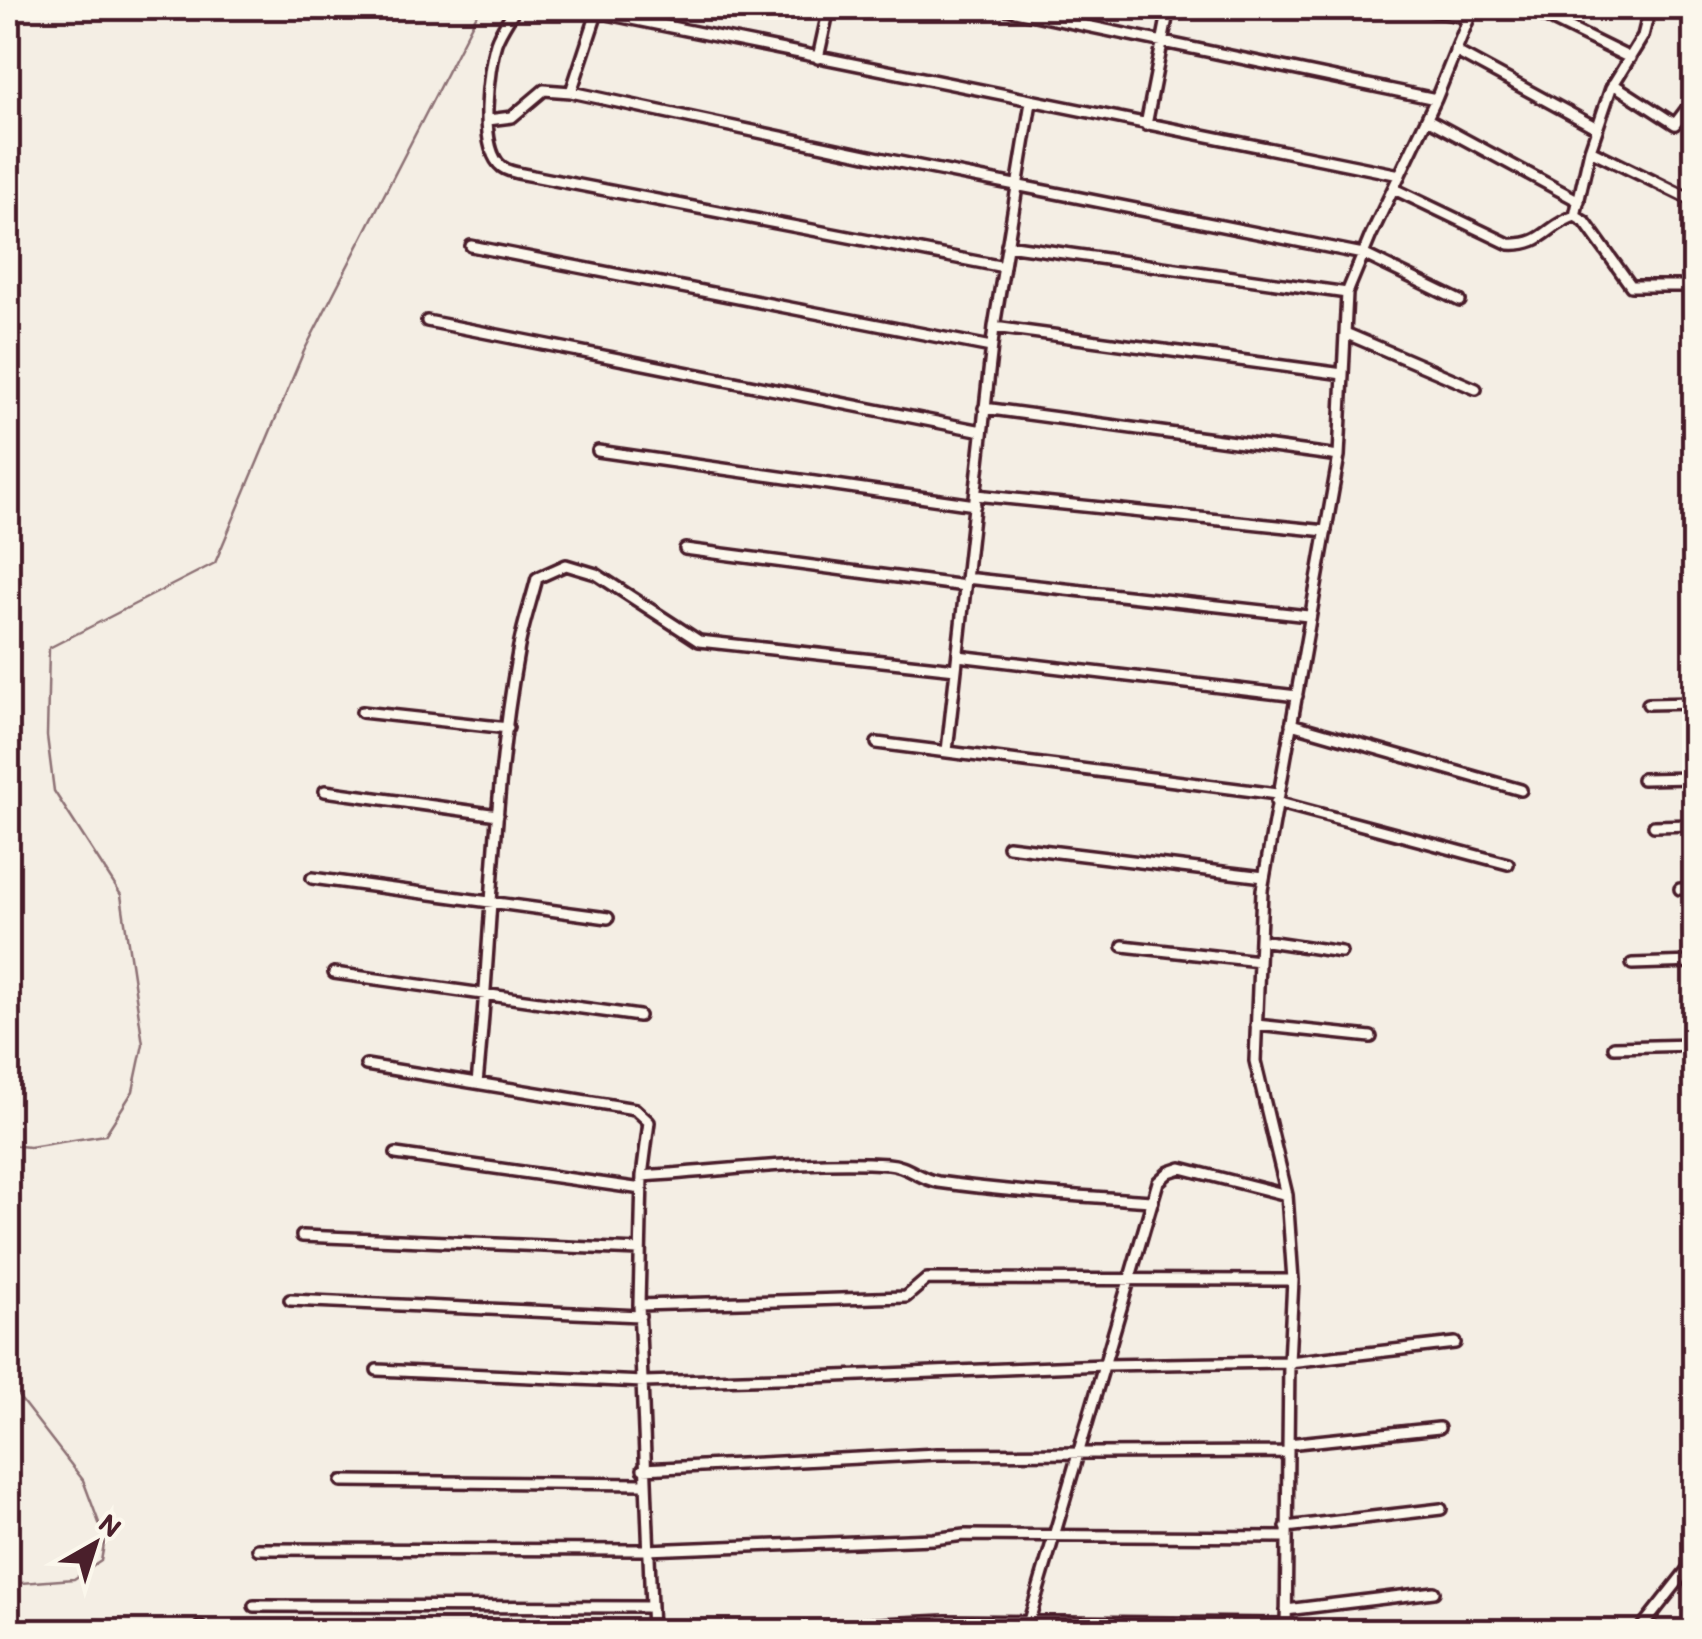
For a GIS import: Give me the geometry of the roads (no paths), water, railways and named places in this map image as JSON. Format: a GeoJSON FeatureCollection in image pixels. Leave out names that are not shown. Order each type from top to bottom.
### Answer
{"type":"FeatureCollection","features":[{"type":"Feature","properties":{"kind":"street"},"geometry":{"type":"LineString","coordinates":[[515,8],[496,42],[488,86],[494,156],[503,167],[1004,267]]}},
{"type":"Feature","properties":{"kind":"street"},"geometry":{"type":"LineString","coordinates":[[818,58],[829,8]]}},
{"type":"Feature","properties":{"kind":"street"},"geometry":{"type":"LineString","coordinates":[[1001,8],[1436,99]]}},
{"type":"Feature","properties":{"kind":"street"},"geometry":{"type":"LineString","coordinates":[[1146,125],[1168,8]]}},
{"type":"Feature","properties":{"kind":"street"},"geometry":{"type":"LineString","coordinates":[[705,1632],[946,1620],[1286,1628],[1288,1362],[1293,1280],[1287,1195],[1255,1061],[1264,876],[1339,456],[1347,294],[1471,13],[1418,8]]}},
{"type":"Feature","properties":{"kind":"street"},"geometry":{"type":"LineString","coordinates":[[1528,8],[1630,58]]}},
{"type":"Feature","properties":{"kind":"street"},"geometry":{"type":"LineString","coordinates":[[1575,216],[1590,150],[1614,84],[1643,36],[1650,8]]}},
{"type":"Feature","properties":{"kind":"street"},"geometry":{"type":"LineString","coordinates":[[571,92],[598,10],[1030,102],[1400,175]]}},
{"type":"Feature","properties":{"kind":"street"},"geometry":{"type":"LineString","coordinates":[[1455,51],[1598,128]]}},
{"type":"Feature","properties":{"kind":"street"},"geometry":{"type":"LineString","coordinates":[[1614,84],[1675,124],[1694,99]]}},
{"type":"Feature","properties":{"kind":"street"},"geometry":{"type":"LineString","coordinates":[[488,120],[512,118],[544,90],[571,92],[1363,254],[1460,301]]}},
{"type":"Feature","properties":{"kind":"street"},"geometry":{"type":"LineString","coordinates":[[947,751],[994,326],[1030,102]]}},
{"type":"Feature","properties":{"kind":"street"},"geometry":{"type":"LineString","coordinates":[[1427,118],[1579,201]]}},
{"type":"Feature","properties":{"kind":"street"},"geometry":{"type":"LineString","coordinates":[[1590,150],[1694,201]]}},
{"type":"Feature","properties":{"kind":"street"},"geometry":{"type":"LineString","coordinates":[[1394,189],[1509,244],[1540,240],[1575,216],[1585,222],[1631,286],[1694,286]]}},
{"type":"Feature","properties":{"kind":"street"},"geometry":{"type":"LineString","coordinates":[[1007,245],[1347,294]]}},
{"type":"Feature","properties":{"kind":"street"},"geometry":{"type":"LineString","coordinates":[[471,246],[992,347]]}},
{"type":"Feature","properties":{"kind":"street"},"geometry":{"type":"LineString","coordinates":[[426,320],[982,431]]}},
{"type":"Feature","properties":{"kind":"street"},"geometry":{"type":"LineString","coordinates":[[994,326],[1344,374]]}},
{"type":"Feature","properties":{"kind":"street"},"geometry":{"type":"LineString","coordinates":[[1345,333],[1476,389]]}},
{"type":"Feature","properties":{"kind":"street"},"geometry":{"type":"LineString","coordinates":[[984,408],[1339,456]]}},
{"type":"Feature","properties":{"kind":"street"},"geometry":{"type":"LineString","coordinates":[[598,451],[976,500],[1326,531]]}},
{"type":"Feature","properties":{"kind":"street"},"geometry":{"type":"LineString","coordinates":[[685,548],[965,582],[1308,616]]}},
{"type":"Feature","properties":{"kind":"street"},"geometry":{"type":"LineString","coordinates":[[477,1083],[508,728],[518,651],[537,578],[566,565],[596,574],[699,642],[956,670]]}},
{"type":"Feature","properties":{"kind":"street"},"geometry":{"type":"LineString","coordinates":[[958,656],[1297,696]]}},
{"type":"Feature","properties":{"kind":"street"},"geometry":{"type":"LineString","coordinates":[[1648,704],[1694,703]]}},
{"type":"Feature","properties":{"kind":"street"},"geometry":{"type":"LineString","coordinates":[[362,712],[508,728]]}},
{"type":"Feature","properties":{"kind":"street"},"geometry":{"type":"LineString","coordinates":[[1292,724],[1521,790]]}},
{"type":"Feature","properties":{"kind":"street"},"geometry":{"type":"LineString","coordinates":[[878,744],[1276,798],[1508,864]]}},
{"type":"Feature","properties":{"kind":"street"},"geometry":{"type":"LineString","coordinates":[[1642,779],[1694,778]]}},
{"type":"Feature","properties":{"kind":"street"},"geometry":{"type":"LineString","coordinates":[[325,791],[498,815]]}},
{"type":"Feature","properties":{"kind":"street"},"geometry":{"type":"LineString","coordinates":[[1654,826],[1694,825]]}},
{"type":"Feature","properties":{"kind":"street"},"geometry":{"type":"LineString","coordinates":[[1008,846],[1264,876]]}},
{"type":"Feature","properties":{"kind":"street"},"geometry":{"type":"LineString","coordinates":[[312,878],[608,918]]}},
{"type":"Feature","properties":{"kind":"street"},"geometry":{"type":"LineString","coordinates":[[1680,889],[1694,888]]}},
{"type":"Feature","properties":{"kind":"street"},"geometry":{"type":"LineString","coordinates":[[1260,940],[1341,952]]}},
{"type":"Feature","properties":{"kind":"street"},"geometry":{"type":"LineString","coordinates":[[1123,946],[1259,961]]}},
{"type":"Feature","properties":{"kind":"street"},"geometry":{"type":"LineString","coordinates":[[1632,964],[1694,962]]}},
{"type":"Feature","properties":{"kind":"street"},"geometry":{"type":"LineString","coordinates":[[334,973],[640,1016]]}},
{"type":"Feature","properties":{"kind":"street"},"geometry":{"type":"LineString","coordinates":[[1256,1025],[1371,1037]]}},
{"type":"Feature","properties":{"kind":"street"},"geometry":{"type":"LineString","coordinates":[[1614,1047],[1694,1046]]}},
{"type":"Feature","properties":{"kind":"street"},"geometry":{"type":"LineString","coordinates":[[366,1065],[634,1109],[649,1122],[642,1176],[639,1310],[652,1632]]}},
{"type":"Feature","properties":{"kind":"street"},"geometry":{"type":"LineString","coordinates":[[396,1154],[642,1189]]}},
{"type":"Feature","properties":{"kind":"street"},"geometry":{"type":"LineString","coordinates":[[642,1176],[892,1164],[929,1180],[948,1183],[1152,1201]]}},
{"type":"Feature","properties":{"kind":"street"},"geometry":{"type":"LineString","coordinates":[[1029,1622],[1158,1182],[1180,1168],[1287,1195]]}},
{"type":"Feature","properties":{"kind":"street"},"geometry":{"type":"LineString","coordinates":[[302,1236],[639,1250]]}},
{"type":"Feature","properties":{"kind":"street"},"geometry":{"type":"LineString","coordinates":[[290,1300],[639,1310],[906,1297],[928,1279],[1293,1280]]}},
{"type":"Feature","properties":{"kind":"street"},"geometry":{"type":"LineString","coordinates":[[378,1370],[644,1382],[1288,1362],[1455,1342]]}},
{"type":"Feature","properties":{"kind":"street"},"geometry":{"type":"LineString","coordinates":[[644,1468],[937,1454],[1288,1448],[1439,1428]]}},
{"type":"Feature","properties":{"kind":"street"},"geometry":{"type":"LineString","coordinates":[[342,1481],[644,1484]]}},
{"type":"Feature","properties":{"kind":"street"},"geometry":{"type":"LineString","coordinates":[[258,1549],[646,1550],[964,1535],[1286,1532],[1441,1509]]}},
{"type":"Feature","properties":{"kind":"street"},"geometry":{"type":"LineString","coordinates":[[1638,1632],[1694,1561]]}},
{"type":"Feature","properties":{"kind":"street"},"geometry":{"type":"LineString","coordinates":[[1286,1610],[1434,1592]]}},
{"type":"Feature","properties":{"kind":"street"},"geometry":{"type":"LineString","coordinates":[[254,1606],[648,1606]]}},
{"type":"Feature","properties":{"kind":"waterway"},"geometry":{"type":"LineString","coordinates":[[8,1145],[30,1147],[105,1135],[133,1091],[143,1044],[121,895],[54,791],[47,736],[49,648],[215,563],[304,351],[480,8]]}},
{"type":"Feature","properties":{"kind":"waterway"},"geometry":{"type":"LineString","coordinates":[[8,1383],[83,1480],[105,1539],[101,1561],[74,1579],[8,1584]]}}]}
